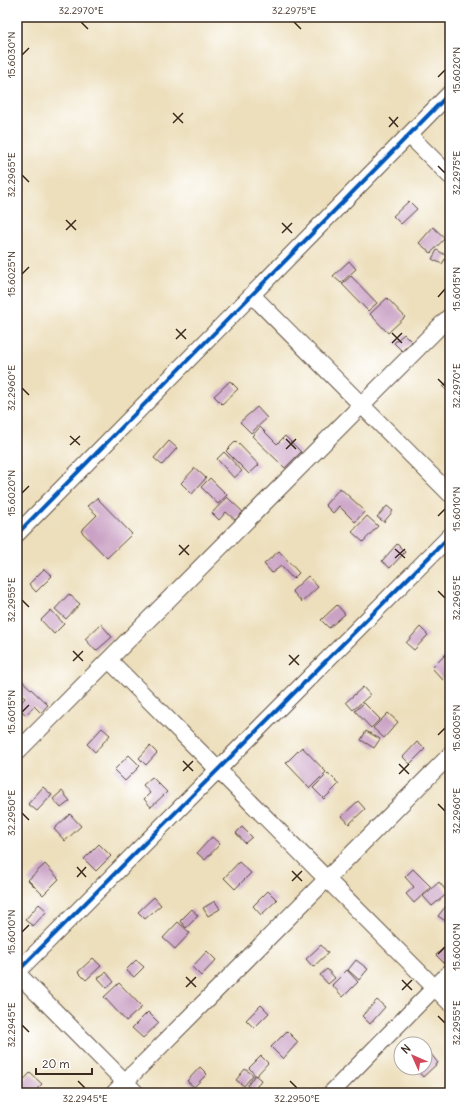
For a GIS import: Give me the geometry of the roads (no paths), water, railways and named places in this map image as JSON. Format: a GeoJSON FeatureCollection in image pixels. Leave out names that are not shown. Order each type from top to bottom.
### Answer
{"type":"FeatureCollection","features":[{"type":"Feature","properties":{"kind":"street"},"geometry":{"type":"LineString","coordinates":[[17,534],[450,94]]}},
{"type":"Feature","properties":{"kind":"street"},"geometry":{"type":"LineString","coordinates":[[409,135],[450,176]]}},
{"type":"Feature","properties":{"kind":"street"},"geometry":{"type":"LineString","coordinates":[[252,295],[450,494]]}},
{"type":"Feature","properties":{"kind":"street"},"geometry":{"type":"LineString","coordinates":[[17,752],[450,316]]}},
{"type":"Feature","properties":{"kind":"street"},"geometry":{"type":"LineString","coordinates":[[131,1087],[17,972],[450,536]]}},
{"type":"Feature","properties":{"kind":"street"},"geometry":{"type":"LineString","coordinates":[[109,660],[450,1003]]}},
{"type":"Feature","properties":{"kind":"street"},"geometry":{"type":"LineString","coordinates":[[114,1093],[131,1087],[327,879],[450,755]]}},
{"type":"Feature","properties":{"kind":"street"},"geometry":{"type":"LineString","coordinates":[[331,1093],[450,972]]}}]}
